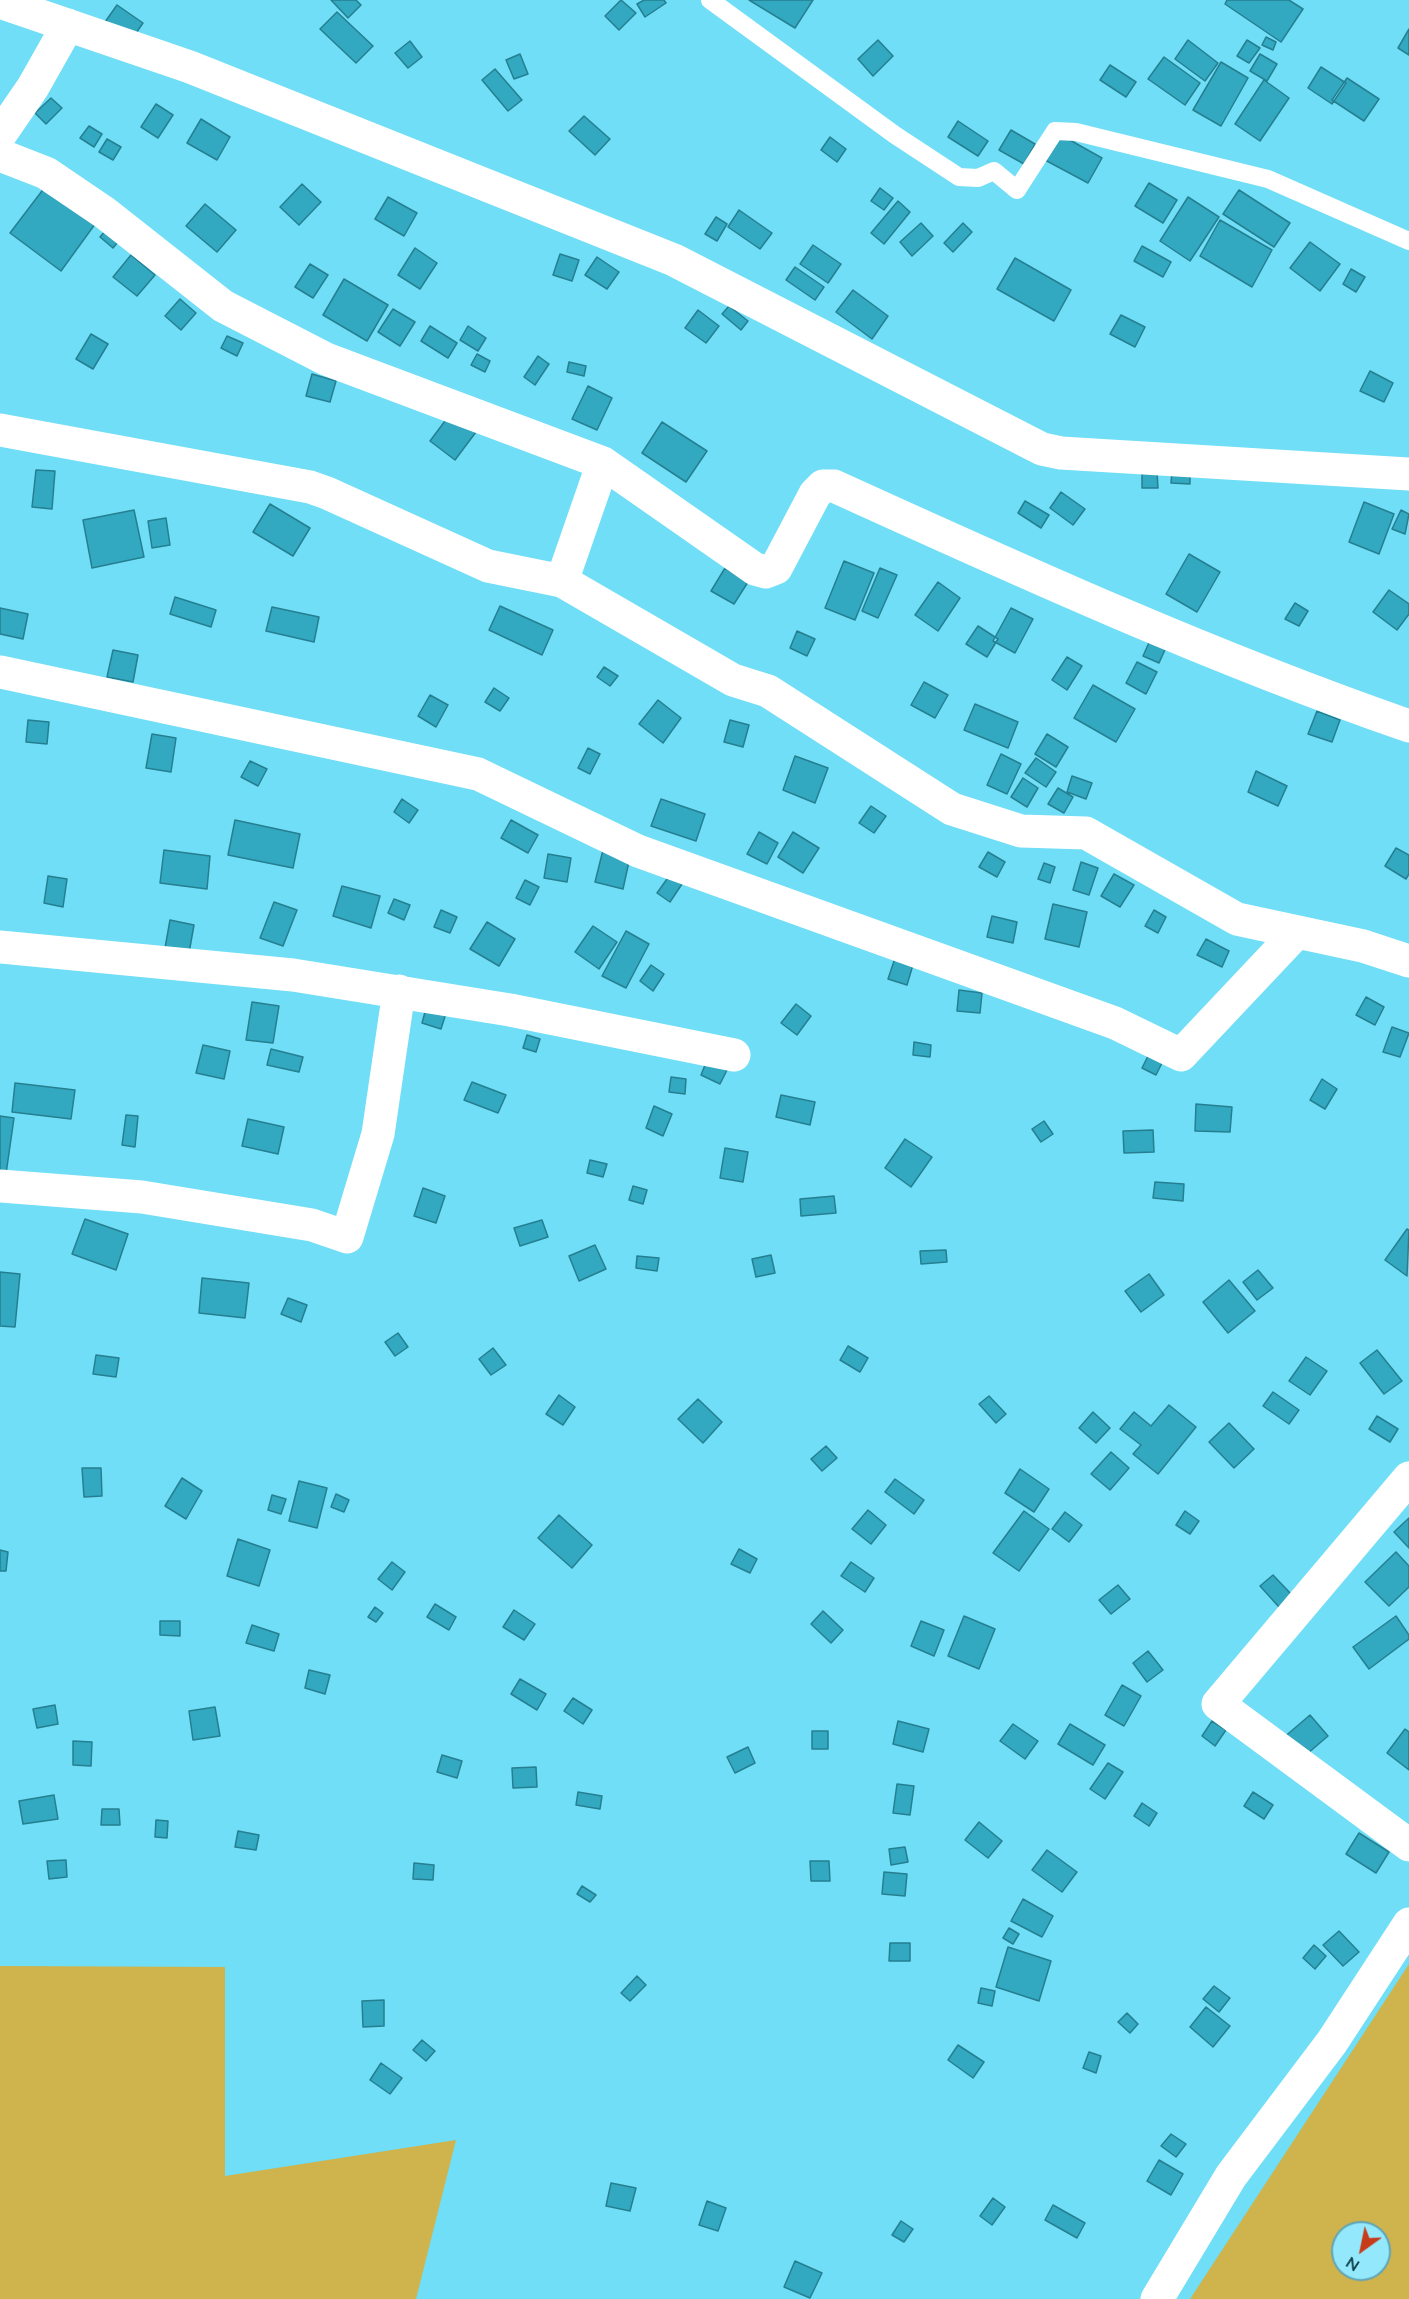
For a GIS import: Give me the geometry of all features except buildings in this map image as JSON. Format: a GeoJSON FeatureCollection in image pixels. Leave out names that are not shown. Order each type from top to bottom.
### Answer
{"type":"FeatureCollection","features":[{"type":"Feature","properties":{"kind":"street"},"geometry":{"type":"LineString","coordinates":[[0,2],[190,67],[674,260],[1042,449],[1061,453],[1409,474]]}},
{"type":"Feature","properties":{"kind":"street"},"geometry":{"type":"LineString","coordinates":[[0,135],[33,87],[68,25]]}},
{"type":"Feature","properties":{"kind":"street"},"geometry":{"type":"LineString","coordinates":[[0,155],[46,173],[105,213],[212,299],[315,353],[603,463],[755,569],[766,572],[776,568],[815,494],[823,486],[834,486],[1083,599],[1302,689],[1409,726]]}},
{"type":"Feature","properties":{"kind":"street"},"geometry":{"type":"LineString","coordinates":[[0,430],[310,487],[488,566],[562,581],[733,680],[768,691],[952,809],[1021,831],[1086,833],[1215,909],[1237,919],[1363,946],[1409,961]]}},
{"type":"Feature","properties":{"kind":"street"},"geometry":{"type":"LineString","coordinates":[[562,581],[603,463]]}},
{"type":"Feature","properties":{"kind":"street"},"geometry":{"type":"LineString","coordinates":[[0,672],[478,774],[638,851],[1115,1023],[1181,1055],[1297,932]]}},
{"type":"Feature","properties":{"kind":"street"},"geometry":{"type":"LineString","coordinates":[[0,947],[293,975],[399,991],[734,1055]]}},
{"type":"Feature","properties":{"kind":"street"},"geometry":{"type":"LineString","coordinates":[[0,1186],[142,1197],[312,1225],[347,1237],[378,1134],[399,991]]}},
{"type":"Feature","properties":{"kind":"street"},"geometry":{"type":"LineString","coordinates":[[1409,1478],[1218,1704],[1409,1845]]}},
{"type":"Feature","properties":{"kind":"street"},"geometry":{"type":"LineString","coordinates":[[1157,2299],[1231,2176],[1332,2042],[1409,1924]]}},
{"type":"Feature","properties":{"kind":"lane"},"geometry":{"type":"LineString","coordinates":[[710,0],[895,135],[959,177],[978,178],[994,171],[1017,190],[1055,131],[1076,132],[1268,179],[1409,241]]}},
{"type":"Feature","properties":{"kind":"shaded area"},"geometry":{"type":"Polygon","coordinates":[[[1409,1964],[1409,2299],[1190,2299],[1409,1964]]]}},
{"type":"Feature","properties":{"kind":"shaded area"},"geometry":{"type":"Polygon","coordinates":[[[0,1966],[225,1967],[225,2176],[456,2140],[416,2299],[0,2299],[0,1966]]]}}]}
